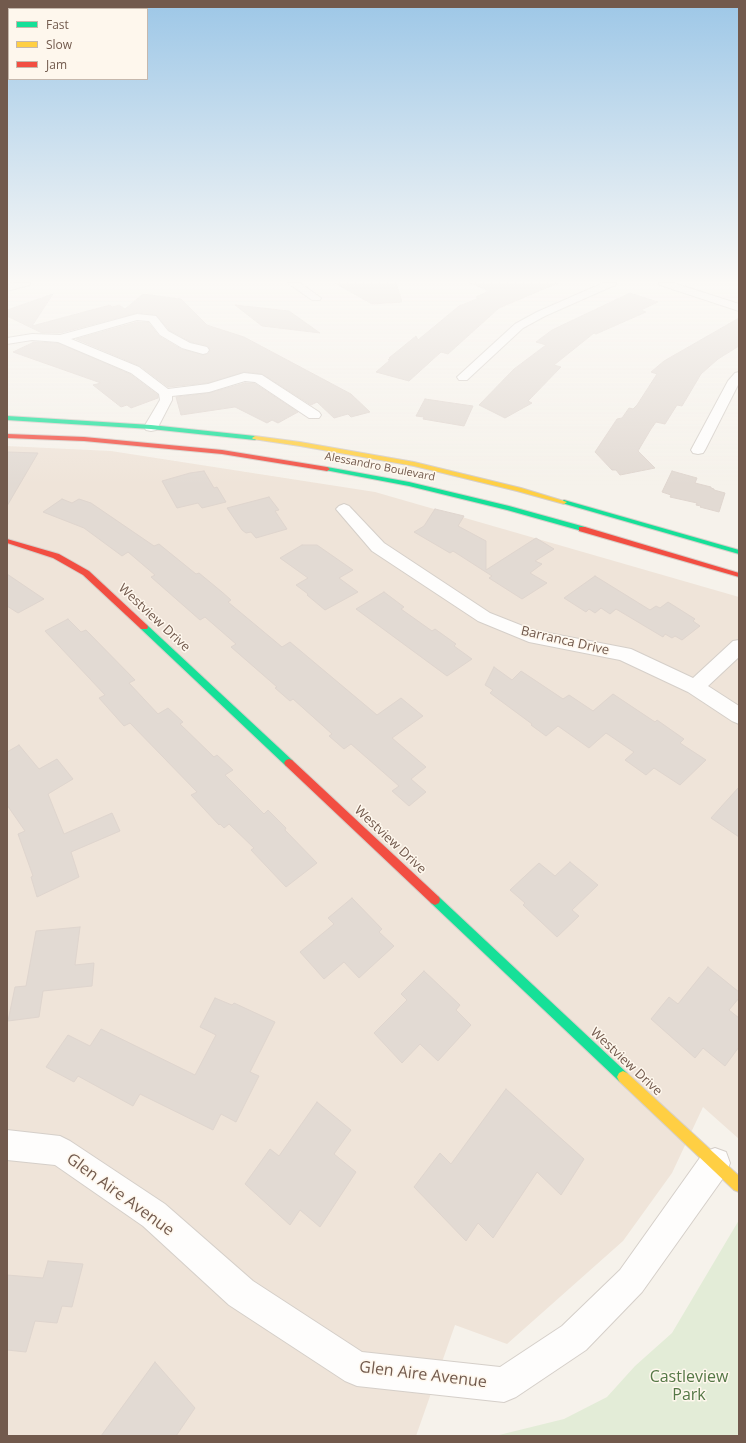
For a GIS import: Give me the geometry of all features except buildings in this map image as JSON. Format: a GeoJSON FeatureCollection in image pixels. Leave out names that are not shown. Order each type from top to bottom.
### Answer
{"type":"FeatureCollection","features":[{"type":"Feature","properties":{"kind":"main road","name":"Alessandro Boulevard"},"geometry":{"type":"LineString","coordinates":[[7,418],[151,427],[293,443],[414,464],[519,489],[739,552]]}},
{"type":"Feature","properties":{"kind":"main road","name":"Alessandro Boulevard"},"geometry":{"type":"LineString","coordinates":[[7,436],[84,439],[207,450],[346,472],[410,484],[509,508],[739,575]]}},
{"type":"Feature","properties":{"kind":"main road","name":"Westview Drive"},"geometry":{"type":"LineString","coordinates":[[7,541],[56,556],[86,572],[739,1186]]}},
{"type":"Feature","properties":{"kind":"street"},"geometry":{"type":"LineString","coordinates":[[89,350],[135,370],[165,393],[209,388],[244,377],[258,378],[314,415]]}},
{"type":"Feature","properties":{"kind":"street"},"geometry":{"type":"LineString","coordinates":[[463,377],[492,350]]}},
{"type":"Feature","properties":{"kind":"street"},"geometry":{"type":"LineString","coordinates":[[698,450],[734,381],[739,376]]}},
{"type":"Feature","properties":{"kind":"street"},"geometry":{"type":"LineString","coordinates":[[151,427],[166,400],[165,393]]}},
{"type":"Feature","properties":{"kind":"street","name":"Barranca Drive"},"geometry":{"type":"LineString","coordinates":[[344,509],[378,547],[484,617],[529,636],[624,654],[695,687],[739,716]]}},
{"type":"Feature","properties":{"kind":"street"},"geometry":{"type":"LineString","coordinates":[[695,687],[739,646]]}},
{"type":"Feature","properties":{"kind":"street","name":"Glen Aire Avenue"},"geometry":{"type":"LineString","coordinates":[[7,1145],[60,1150],[154,1215],[241,1293],[357,1369],[504,1385],[574,1338],[631,1281],[715,1163]]}},
{"type":"Feature","properties":{"kind":"shaded area"},"geometry":{"type":"Polygon","coordinates":[[[7,446],[111,451],[375,492],[739,597],[739,1139],[703,1107],[672,1173],[623,1241],[507,1344],[455,1325],[416,1436],[7,1436],[7,446]]]}},
{"type":"Feature","properties":{"kind":"green space","name":"Castleview Park"},"geometry":{"type":"Polygon","coordinates":[[[739,1220],[739,1436],[495,1436],[564,1419],[607,1397],[635,1366],[672,1333],[739,1220]]]}},
{"type":"Feature","properties":{"kind":"traffic: fast"},"geometry":{"type":"LineString","coordinates":[[7,418],[151,427],[255,438]]}},
{"type":"Feature","properties":{"kind":"traffic: fast"},"geometry":{"type":"LineString","coordinates":[[327,469],[409,484],[509,508],[582,529]]}},
{"type":"Feature","properties":{"kind":"traffic: fast"},"geometry":{"type":"LineString","coordinates":[[564,502],[739,552]]}},
{"type":"Feature","properties":{"kind":"traffic: fast"},"geometry":{"type":"LineString","coordinates":[[144,627],[289,763]]}},
{"type":"Feature","properties":{"kind":"traffic: fast"},"geometry":{"type":"LineString","coordinates":[[435,900],[623,1077]]}},
{"type":"Feature","properties":{"kind":"traffic: slow"},"geometry":{"type":"LineString","coordinates":[[255,438],[300,444],[414,464],[519,489],[564,502]]}},
{"type":"Feature","properties":{"kind":"traffic: slow"},"geometry":{"type":"LineString","coordinates":[[623,1077],[739,1185]]}},
{"type":"Feature","properties":{"kind":"traffic: jam"},"geometry":{"type":"LineString","coordinates":[[7,436],[84,439],[222,452],[327,469]]}},
{"type":"Feature","properties":{"kind":"traffic: jam"},"geometry":{"type":"LineString","coordinates":[[582,529],[739,575]]}},
{"type":"Feature","properties":{"kind":"traffic: jam"},"geometry":{"type":"LineString","coordinates":[[7,541],[56,556],[86,573],[144,627]]}},
{"type":"Feature","properties":{"kind":"traffic: jam"},"geometry":{"type":"LineString","coordinates":[[289,763],[435,900]]}}]}
